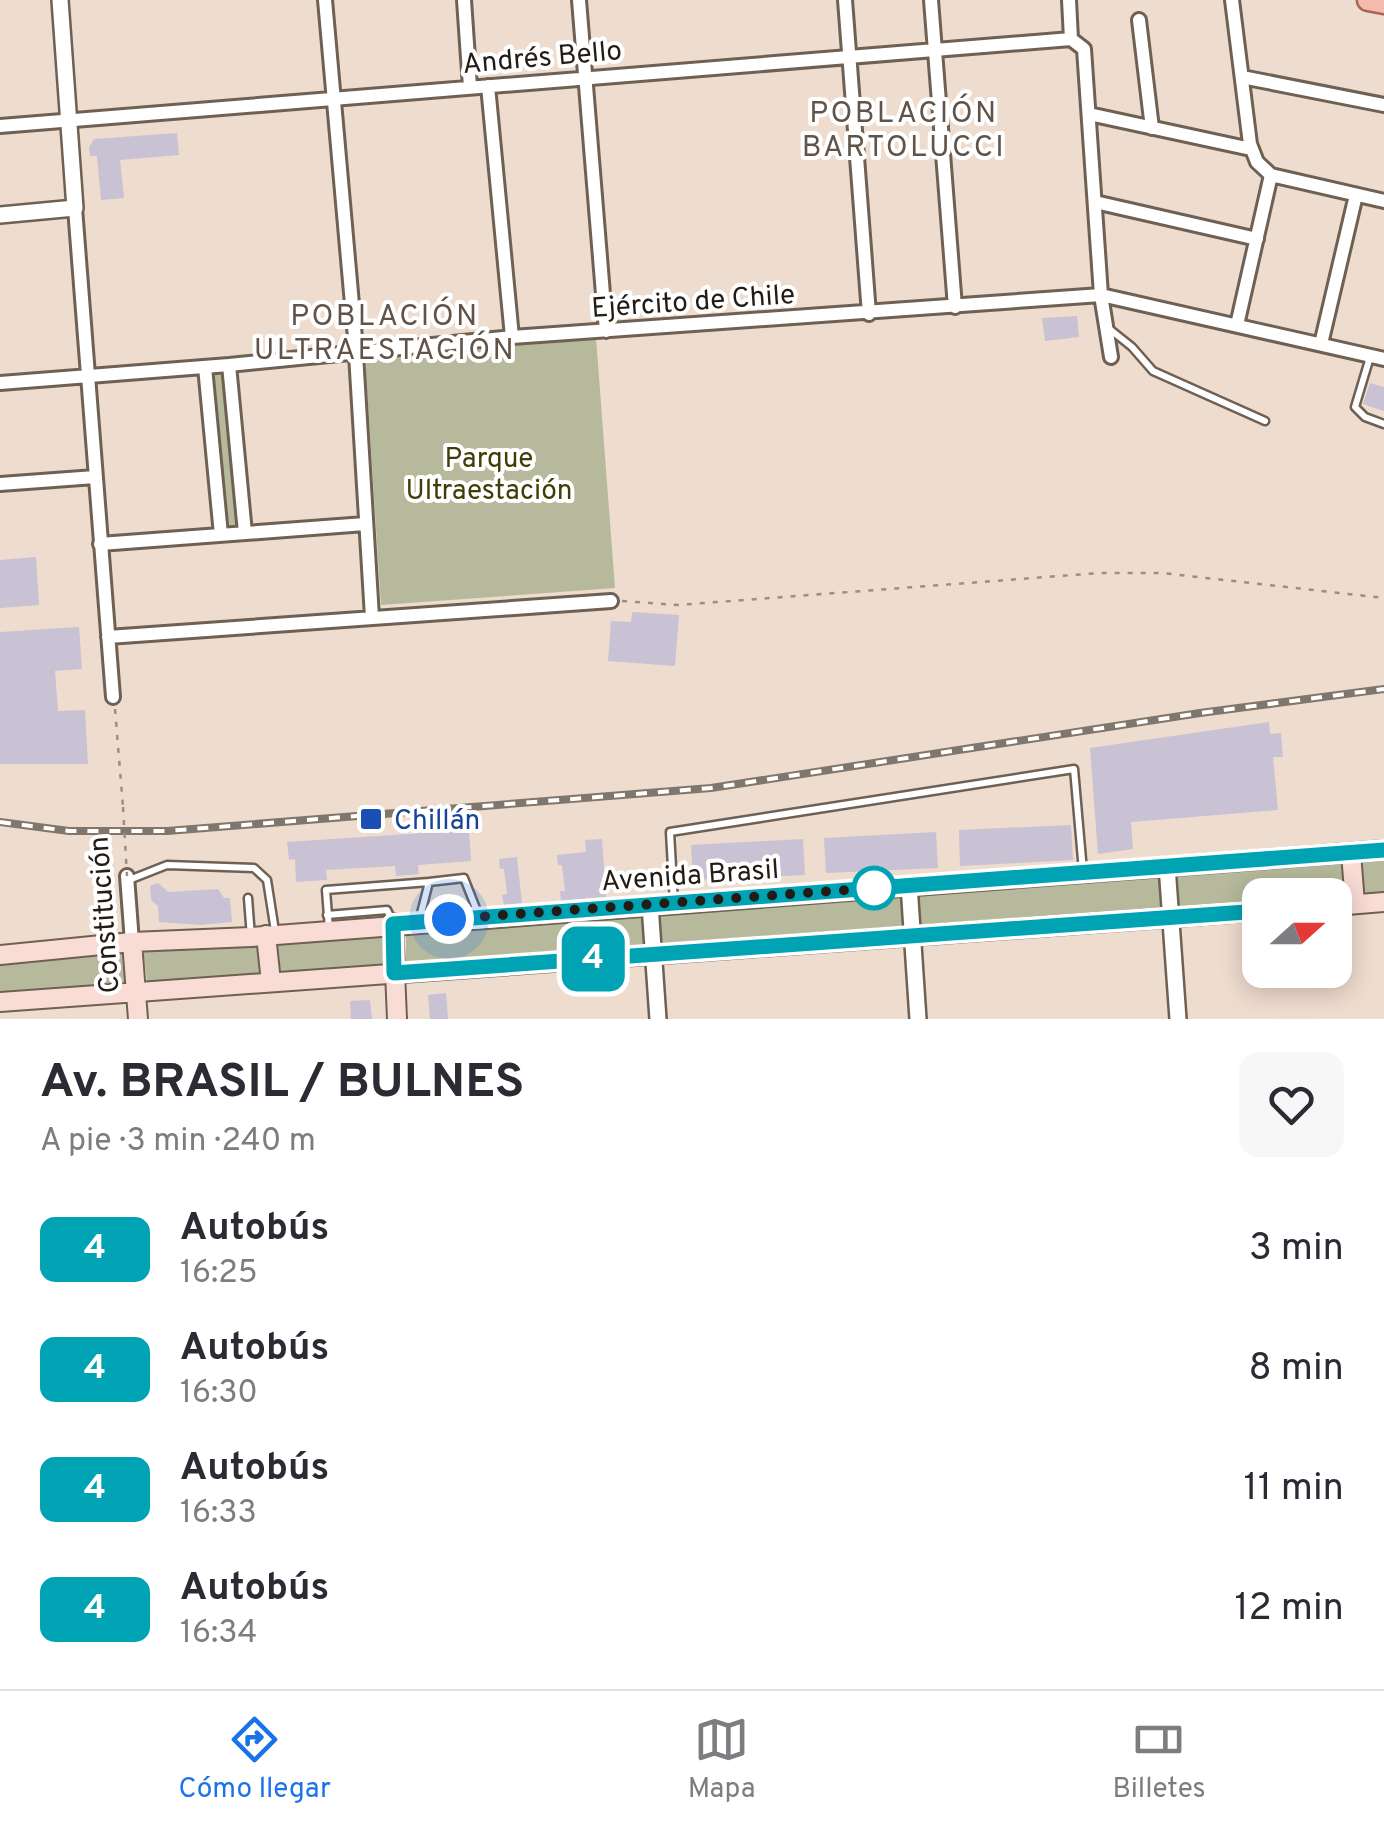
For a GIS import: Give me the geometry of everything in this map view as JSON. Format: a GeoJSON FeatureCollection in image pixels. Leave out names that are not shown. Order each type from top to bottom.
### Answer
{"type":"FeatureCollection","features":[{"type":"Feature","properties":{"kind":"main road"},"geometry":{"type":"LineString","coordinates":[[1368,0],[1384,3]]}},
{"type":"Feature","properties":{"kind":"main road","name":"Avenida Brasil"},"geometry":{"type":"LineString","coordinates":[[0,955],[264,935],[328,922],[393,924],[1384,850]]}},
{"type":"Feature","properties":{"kind":"main road"},"geometry":{"type":"LineString","coordinates":[[1351,853],[1355,904]]}},
{"type":"Feature","properties":{"kind":"main road"},"geometry":{"type":"LineString","coordinates":[[1352,904],[1384,902]]}},
{"type":"Feature","properties":{"kind":"main road"},"geometry":{"type":"LineString","coordinates":[[0,1002],[1242,912]]}},
{"type":"Feature","properties":{"kind":"main road"},"geometry":{"type":"LineString","coordinates":[[393,924],[398,1019]]}},
{"type":"Feature","properties":{"kind":"main road"},"geometry":{"type":"LineString","coordinates":[[264,935],[271,982]]}},
{"type":"Feature","properties":{"kind":"main road","name":"Constitución"},"geometry":{"type":"LineString","coordinates":[[132,942],[138,1019]]}},
{"type":"Feature","properties":{"kind":"street"},"geometry":{"type":"LineString","coordinates":[[60,0],[113,697]]}},
{"type":"Feature","properties":{"kind":"street"},"geometry":{"type":"LineString","coordinates":[[325,0],[356,351],[372,617]]}},
{"type":"Feature","properties":{"kind":"street"},"geometry":{"type":"LineString","coordinates":[[464,0],[470,87]]}},
{"type":"Feature","properties":{"kind":"street"},"geometry":{"type":"LineString","coordinates":[[580,0],[606,331]]}},
{"type":"Feature","properties":{"kind":"street"},"geometry":{"type":"LineString","coordinates":[[845,0],[868,314]]}},
{"type":"Feature","properties":{"kind":"street"},"geometry":{"type":"LineString","coordinates":[[931,0],[955,307]]}},
{"type":"Feature","properties":{"kind":"street"},"geometry":{"type":"LineString","coordinates":[[1069,0],[1071,39],[1084,49],[1101,295],[1111,358]]}},
{"type":"Feature","properties":{"kind":"street"},"geometry":{"type":"LineString","coordinates":[[1232,0],[1251,150],[1257,162],[1271,175],[1384,201]]}},
{"type":"Feature","properties":{"kind":"street"},"geometry":{"type":"LineString","coordinates":[[1139,20],[1152,128]]}},
{"type":"Feature","properties":{"kind":"street","name":"Andrés Bello"},"geometry":{"type":"LineString","coordinates":[[0,126],[1071,39]]}},
{"type":"Feature","properties":{"kind":"street"},"geometry":{"type":"LineString","coordinates":[[1242,77],[1384,105]]}},
{"type":"Feature","properties":{"kind":"street"},"geometry":{"type":"LineString","coordinates":[[488,86],[512,337]]}},
{"type":"Feature","properties":{"kind":"street"},"geometry":{"type":"LineString","coordinates":[[1089,114],[1251,150]]}},
{"type":"Feature","properties":{"kind":"street"},"geometry":{"type":"LineString","coordinates":[[1237,325],[1271,175]]}},
{"type":"Feature","properties":{"kind":"street"},"geometry":{"type":"LineString","coordinates":[[1321,344],[1356,194]]}},
{"type":"Feature","properties":{"kind":"street"},"geometry":{"type":"LineString","coordinates":[[1095,202],[1256,240]]}},
{"type":"Feature","properties":{"kind":"street"},"geometry":{"type":"LineString","coordinates":[[0,215],[74,208]]}},
{"type":"Feature","properties":{"kind":"street","name":"Ejército de Chile"},"geometry":{"type":"LineString","coordinates":[[0,383],[512,337],[1101,295],[1377,357]]}},
{"type":"Feature","properties":{"kind":"street"},"geometry":{"type":"LineString","coordinates":[[229,365],[245,533]]}},
{"type":"Feature","properties":{"kind":"street"},"geometry":{"type":"LineString","coordinates":[[205,367],[220,534]]}},
{"type":"Feature","properties":{"kind":"street"},"geometry":{"type":"LineString","coordinates":[[0,484],[95,478]]}},
{"type":"Feature","properties":{"kind":"street"},"geometry":{"type":"LineString","coordinates":[[100,544],[365,524]]}},
{"type":"Feature","properties":{"kind":"street"},"geometry":{"type":"LineString","coordinates":[[108,637],[611,601]]}},
{"type":"Feature","properties":{"kind":"street"},"geometry":{"type":"LineString","coordinates":[[1167,866],[1178,1019]]}},
{"type":"Feature","properties":{"kind":"street","name":"Constitución"},"geometry":{"type":"LineString","coordinates":[[128,878],[132,942]]}},
{"type":"Feature","properties":{"kind":"street"},"geometry":{"type":"LineString","coordinates":[[908,885],[918,1019]]}},
{"type":"Feature","properties":{"kind":"street"},"geometry":{"type":"LineString","coordinates":[[650,904],[658,1019]]}},
{"type":"Feature","properties":{"kind":"lane"},"geometry":{"type":"LineString","coordinates":[[1106,327],[1132,346],[1152,371],[1265,421]]}},
{"type":"Feature","properties":{"kind":"lane"},"geometry":{"type":"LineString","coordinates":[[1377,357],[1354,407],[1365,418],[1384,424]]}},
{"type":"Feature","properties":{"kind":"lane"},"geometry":{"type":"LineString","coordinates":[[674,903],[670,832],[1074,769],[1083,872]]}},
{"type":"Feature","properties":{"kind":"lane"},"geometry":{"type":"LineString","coordinates":[[128,878],[167,866],[254,868],[267,880],[264,935]]}},
{"type":"Feature","properties":{"kind":"lane"},"geometry":{"type":"LineString","coordinates":[[328,922],[326,890],[464,878],[479,917]]}},
{"type":"Feature","properties":{"kind":"lane"},"geometry":{"type":"LineString","coordinates":[[419,922],[430,882]]}},
{"type":"Feature","properties":{"kind":"lane"},"geometry":{"type":"LineString","coordinates":[[248,898],[264,935]]}},
{"type":"Feature","properties":{"kind":"path"},"geometry":{"type":"LineString","coordinates":[[611,601],[678,605],[1099,573],[1162,573],[1384,598]]}},
{"type":"Feature","properties":{"kind":"path","name":"Constitución"},"geometry":{"type":"LineString","coordinates":[[113,697],[128,878]]}},
{"type":"Feature","properties":{"kind":"green space","name":"Parque Ultraestación"},"geometry":{"type":"Polygon","coordinates":[[[596,338],[615,588],[381,605],[365,358],[596,338]]]}},
{"type":"Feature","properties":{"kind":"green space"},"geometry":{"type":"Polygon","coordinates":[[[227,372],[242,525],[225,526],[211,374],[227,372]]]}},
{"type":"Feature","properties":{"kind":"green space"},"geometry":{"type":"Polygon","coordinates":[[[1384,855],[1384,896],[1362,897],[1359,856],[1384,855]]]}},
{"type":"Feature","properties":{"kind":"green space"},"geometry":{"type":"Polygon","coordinates":[[[1342,860],[1343,878],[1242,878],[1242,906],[1176,911],[1173,871],[1342,860]]]}},
{"type":"Feature","properties":{"kind":"green space"},"geometry":{"type":"Polygon","coordinates":[[[1160,872],[1162,913],[916,931],[912,890],[1160,872]]]}},
{"type":"Feature","properties":{"kind":"green space"},"geometry":{"type":"Polygon","coordinates":[[[903,897],[905,932],[659,946],[656,912],[903,897]]]}},
{"type":"Feature","properties":{"kind":"green space"},"geometry":{"type":"Polygon","coordinates":[[[644,912],[648,948],[406,966],[406,930],[644,912]]]}},
{"type":"Feature","properties":{"kind":"green space"},"geometry":{"type":"Polygon","coordinates":[[[383,932],[386,968],[147,981],[143,949],[383,932]]]}},
{"type":"Feature","properties":{"kind":"green space"},"geometry":{"type":"Polygon","coordinates":[[[124,951],[127,986],[0,996],[0,962],[124,951]]]}},
{"type":"Feature","properties":{"kind":"building"},"geometry":{"type":"Polygon","coordinates":[[[177,133],[179,155],[120,160],[124,198],[101,200],[97,156],[90,156],[89,147],[94,139],[177,133]]]}},
{"type":"Feature","properties":{"kind":"building"},"geometry":{"type":"Polygon","coordinates":[[[1077,316],[1079,337],[1045,341],[1042,318],[1077,316]]]}},
{"type":"Feature","properties":{"kind":"building"},"geometry":{"type":"Polygon","coordinates":[[[1370,383],[1384,387],[1384,411],[1363,404],[1370,383]]]}},
{"type":"Feature","properties":{"kind":"building"},"geometry":{"type":"Polygon","coordinates":[[[36,557],[39,605],[0,608],[0,560],[36,557]]]}},
{"type":"Feature","properties":{"kind":"building"},"geometry":{"type":"Polygon","coordinates":[[[632,612],[679,615],[675,666],[608,661],[611,621],[631,622],[632,612]]]}},
{"type":"Feature","properties":{"kind":"building"},"geometry":{"type":"Polygon","coordinates":[[[79,627],[82,669],[55,671],[58,711],[85,710],[88,764],[0,764],[0,632],[79,627]]]}},
{"type":"Feature","properties":{"kind":"building"},"geometry":{"type":"Polygon","coordinates":[[[1269,722],[1270,734],[1281,733],[1283,757],[1273,757],[1278,810],[1131,822],[1133,849],[1098,854],[1090,748],[1269,722]]]}},
{"type":"Feature","properties":{"kind":"building"},"geometry":{"type":"Polygon","coordinates":[[[1071,825],[1073,860],[960,866],[959,830],[1071,825]]]}},
{"type":"Feature","properties":{"kind":"building"},"geometry":{"type":"Polygon","coordinates":[[[469,830],[471,861],[418,865],[419,874],[396,876],[395,866],[326,870],[327,880],[296,882],[295,859],[289,860],[287,842],[469,830]]]}},
{"type":"Feature","properties":{"kind":"building"},"geometry":{"type":"Polygon","coordinates":[[[936,832],[938,868],[826,873],[824,838],[936,832]]]}},
{"type":"Feature","properties":{"kind":"building"},"geometry":{"type":"Polygon","coordinates":[[[602,839],[606,897],[561,901],[560,891],[565,891],[557,855],[586,852],[585,840],[602,839]]]}},
{"type":"Feature","properties":{"kind":"building"},"geometry":{"type":"Polygon","coordinates":[[[803,839],[805,875],[693,880],[691,845],[803,839]]]}},
{"type":"Feature","properties":{"kind":"building"},"geometry":{"type":"Polygon","coordinates":[[[517,857],[522,903],[504,905],[502,895],[507,894],[499,859],[517,857]]]}},
{"type":"Feature","properties":{"kind":"building"},"geometry":{"type":"Polygon","coordinates":[[[158,883],[168,892],[218,889],[224,898],[230,898],[232,922],[159,922],[150,886],[158,883]]]}},
{"type":"Feature","properties":{"kind":"building"},"geometry":{"type":"Polygon","coordinates":[[[446,993],[448,1019],[430,1019],[428,995],[446,993]]]}},
{"type":"Feature","properties":{"kind":"building"},"geometry":{"type":"Polygon","coordinates":[[[370,1000],[372,1019],[351,1019],[350,1001],[370,1000]]]}},
{"type":"Feature","properties":{"kind":"railway"},"geometry":{"type":"LineString","coordinates":[[0,822],[69,831],[167,831],[711,788],[1200,713],[1384,689]]}},
{"type":"Feature","properties":{"kind":"bus line","name":"4"},"geometry":{"type":"LineString","coordinates":[[1242,912],[394,973],[393,924],[1384,850]]}},
{"type":"Feature","properties":{"kind":"place","name":"Chillán"},"geometry":{"type":"Point","coordinates":[371,819]}},
{"type":"Feature","properties":{"kind":"district","name":"POBLACIÓN BARTOLUCCI"},"geometry":{"type":"Point","coordinates":[904,129]}},
{"type":"Feature","properties":{"kind":"district","name":"POBLACIÓN ULTRAESTACIÓN"},"geometry":{"type":"Point","coordinates":[385,332]}},
{"type":"Feature","properties":{"kind":"route"},"geometry":{"type":"LineString","coordinates":[[449,919],[874,888]]}}]}
